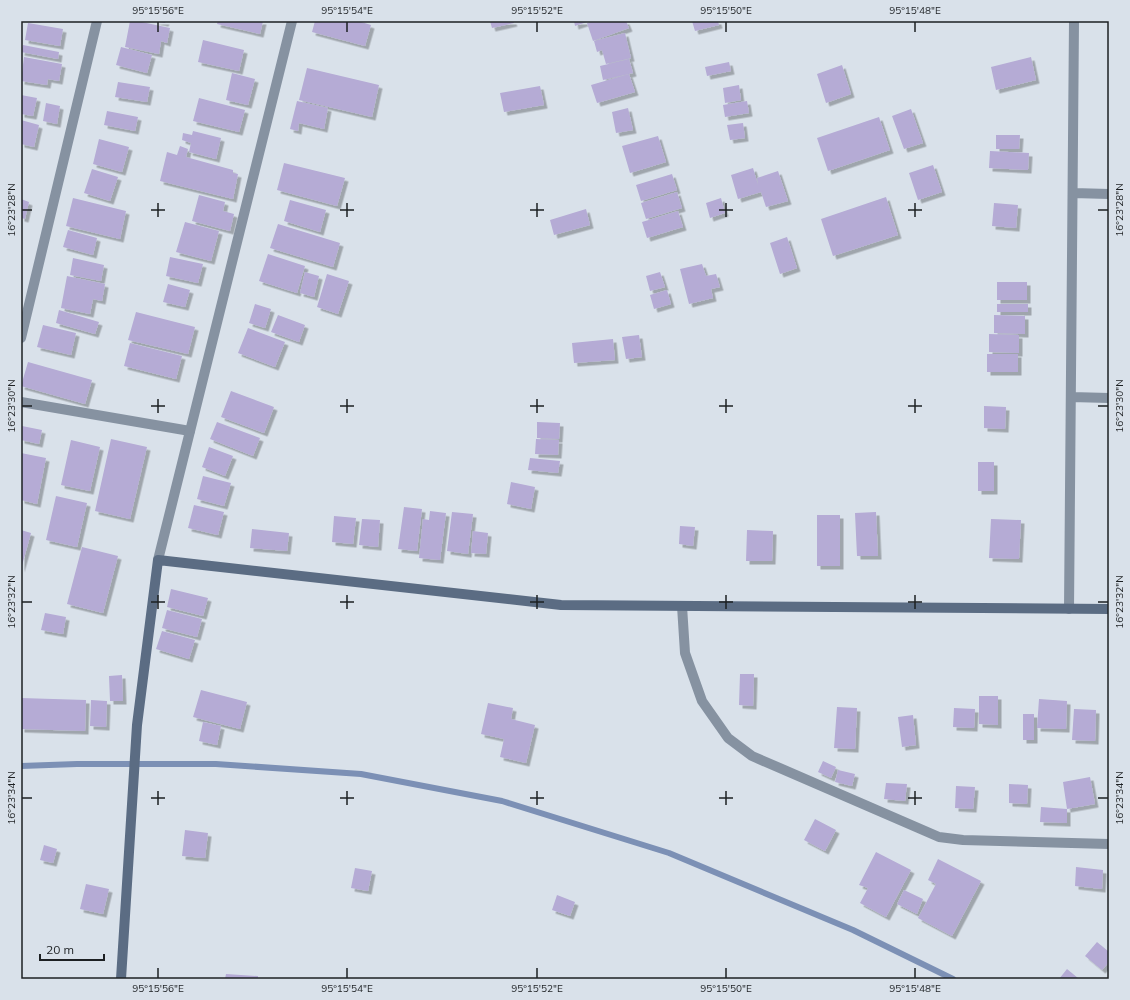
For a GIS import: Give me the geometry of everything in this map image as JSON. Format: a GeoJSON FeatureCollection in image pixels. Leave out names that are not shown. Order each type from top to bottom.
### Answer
{"type":"FeatureCollection","features":[{"type":"Feature","properties":{"kind":"main road"},"geometry":{"type":"LineString","coordinates":[[121,979],[137,725],[158,560],[561,605],[1109,609]]}},
{"type":"Feature","properties":{"kind":"street"},"geometry":{"type":"LineString","coordinates":[[21,338],[97,21]]}},
{"type":"Feature","properties":{"kind":"street"},"geometry":{"type":"LineString","coordinates":[[158,560],[292,21]]}},
{"type":"Feature","properties":{"kind":"street"},"geometry":{"type":"LineString","coordinates":[[1069,609],[1074,21]]}},
{"type":"Feature","properties":{"kind":"street"},"geometry":{"type":"LineString","coordinates":[[1073,193],[1109,194]]}},
{"type":"Feature","properties":{"kind":"street"},"geometry":{"type":"LineString","coordinates":[[1071,397],[1109,398]]}},
{"type":"Feature","properties":{"kind":"street"},"geometry":{"type":"LineString","coordinates":[[21,402],[190,431]]}},
{"type":"Feature","properties":{"kind":"street"},"geometry":{"type":"LineString","coordinates":[[682,606],[686,654],[702,701],[728,738],[752,756],[940,837],[963,840],[1109,844]]}},
{"type":"Feature","properties":{"kind":"building"},"geometry":{"type":"Polygon","coordinates":[[[130,21],[137,21],[170,28],[167,43],[161,41],[159,54],[125,47],[130,21]]]}},
{"type":"Feature","properties":{"kind":"building"},"geometry":{"type":"Polygon","coordinates":[[[154,21],[166,21],[165,23],[154,21]]]}},
{"type":"Feature","properties":{"kind":"building"},"geometry":{"type":"Polygon","coordinates":[[[218,21],[263,21],[260,34],[217,24],[218,21]]]}},
{"type":"Feature","properties":{"kind":"building"},"geometry":{"type":"Polygon","coordinates":[[[315,21],[358,21],[371,25],[365,46],[312,32],[315,21]]]}},
{"type":"Feature","properties":{"kind":"building"},"geometry":{"type":"Polygon","coordinates":[[[490,21],[513,21],[514,23],[492,28],[490,21]]]}},
{"type":"Feature","properties":{"kind":"building"},"geometry":{"type":"Polygon","coordinates":[[[574,21],[590,21],[575,26],[574,21]]]}},
{"type":"Feature","properties":{"kind":"building"},"geometry":{"type":"Polygon","coordinates":[[[594,21],[626,21],[629,28],[593,41],[587,23],[594,21]]]}},
{"type":"Feature","properties":{"kind":"building"},"geometry":{"type":"Polygon","coordinates":[[[692,21],[718,21],[719,25],[695,31],[692,21]]]}},
{"type":"Feature","properties":{"kind":"building"},"geometry":{"type":"Polygon","coordinates":[[[28,23],[63,29],[60,46],[25,40],[28,23]]]}},
{"type":"Feature","properties":{"kind":"building"},"geometry":{"type":"Polygon","coordinates":[[[625,33],[631,58],[606,64],[602,50],[597,52],[594,41],[625,33]]]}},
{"type":"Feature","properties":{"kind":"building"},"geometry":{"type":"Polygon","coordinates":[[[203,40],[244,50],[239,71],[198,62],[203,40]]]}},
{"type":"Feature","properties":{"kind":"building"},"geometry":{"type":"Polygon","coordinates":[[[23,45],[59,52],[58,59],[21,52],[23,45]]]}},
{"type":"Feature","properties":{"kind":"building"},"geometry":{"type":"Polygon","coordinates":[[[121,47],[152,55],[147,73],[116,65],[121,47]]]}},
{"type":"Feature","properties":{"kind":"building"},"geometry":{"type":"Polygon","coordinates":[[[24,57],[62,64],[59,81],[48,79],[47,85],[21,81],[24,57]]]}},
{"type":"Feature","properties":{"kind":"building"},"geometry":{"type":"Polygon","coordinates":[[[1031,57],[1036,80],[996,90],[991,67],[1031,57]]]}},
{"type":"Feature","properties":{"kind":"building"},"geometry":{"type":"Polygon","coordinates":[[[629,59],[633,73],[603,80],[600,66],[629,59]]]}},
{"type":"Feature","properties":{"kind":"building"},"geometry":{"type":"Polygon","coordinates":[[[729,62],[731,71],[707,76],[705,67],[729,62]]]}},
{"type":"Feature","properties":{"kind":"building"},"geometry":{"type":"Polygon","coordinates":[[[842,65],[851,94],[826,103],[817,74],[842,65]]]}},
{"type":"Feature","properties":{"kind":"building"},"geometry":{"type":"Polygon","coordinates":[[[307,68],[379,85],[372,117],[299,100],[307,68]]]}},
{"type":"Feature","properties":{"kind":"building"},"geometry":{"type":"Polygon","coordinates":[[[232,73],[255,79],[248,105],[226,100],[232,73]]]}},
{"type":"Feature","properties":{"kind":"building"},"geometry":{"type":"Polygon","coordinates":[[[629,74],[635,92],[597,103],[591,85],[629,74]]]}},
{"type":"Feature","properties":{"kind":"building"},"geometry":{"type":"Polygon","coordinates":[[[118,82],[150,87],[147,102],[115,97],[118,82]]]}},
{"type":"Feature","properties":{"kind":"building"},"geometry":{"type":"Polygon","coordinates":[[[739,85],[741,100],[725,103],[723,88],[739,85]]]}},
{"type":"Feature","properties":{"kind":"building"},"geometry":{"type":"Polygon","coordinates":[[[540,86],[544,105],[504,112],[500,93],[540,86]]]}},
{"type":"Feature","properties":{"kind":"building"},"geometry":{"type":"Polygon","coordinates":[[[21,95],[37,98],[33,116],[21,114],[21,95]]]}},
{"type":"Feature","properties":{"kind":"building"},"geometry":{"type":"Polygon","coordinates":[[[199,98],[245,110],[239,132],[193,121],[199,98]]]}},
{"type":"Feature","properties":{"kind":"building"},"geometry":{"type":"Polygon","coordinates":[[[297,101],[328,108],[324,129],[299,123],[298,131],[290,129],[297,101]]]}},
{"type":"Feature","properties":{"kind":"building"},"geometry":{"type":"Polygon","coordinates":[[[747,101],[749,113],[725,117],[723,105],[747,101]]]}},
{"type":"Feature","properties":{"kind":"building"},"geometry":{"type":"Polygon","coordinates":[[[46,103],[60,106],[57,124],[43,121],[46,103]]]}},
{"type":"Feature","properties":{"kind":"building"},"geometry":{"type":"Polygon","coordinates":[[[628,108],[633,130],[616,133],[612,112],[628,108]]]}},
{"type":"Feature","properties":{"kind":"building"},"geometry":{"type":"Polygon","coordinates":[[[911,109],[923,143],[904,149],[892,116],[911,109]]]}},
{"type":"Feature","properties":{"kind":"building"},"geometry":{"type":"Polygon","coordinates":[[[107,111],[138,117],[135,131],[104,125],[107,111]]]}},
{"type":"Feature","properties":{"kind":"building"},"geometry":{"type":"Polygon","coordinates":[[[879,117],[890,150],[828,171],[817,138],[879,117]]]}},
{"type":"Feature","properties":{"kind":"building"},"geometry":{"type":"Polygon","coordinates":[[[21,120],[39,125],[34,147],[21,144],[21,120]]]}},
{"type":"Feature","properties":{"kind":"building"},"geometry":{"type":"Polygon","coordinates":[[[743,123],[745,138],[730,140],[727,125],[743,123]]]}},
{"type":"Feature","properties":{"kind":"building"},"geometry":{"type":"Polygon","coordinates":[[[193,131],[221,138],[216,159],[189,152],[191,143],[182,140],[183,133],[192,135],[193,131]]]}},
{"type":"Feature","properties":{"kind":"building"},"geometry":{"type":"Polygon","coordinates":[[[996,135],[1020,135],[1019,149],[996,149],[996,135]]]}},
{"type":"Feature","properties":{"kind":"building"},"geometry":{"type":"Polygon","coordinates":[[[658,136],[666,162],[630,173],[622,146],[658,136]]]}},
{"type":"Feature","properties":{"kind":"building"},"geometry":{"type":"Polygon","coordinates":[[[99,139],[129,147],[122,172],[93,164],[99,139]]]}},
{"type":"Feature","properties":{"kind":"building"},"geometry":{"type":"Polygon","coordinates":[[[180,146],[188,149],[186,157],[233,170],[233,173],[238,174],[233,199],[160,181],[167,152],[177,155],[180,146]]]}},
{"type":"Feature","properties":{"kind":"building"},"geometry":{"type":"Polygon","coordinates":[[[990,151],[1029,153],[1028,170],[989,168],[990,151]]]}},
{"type":"Feature","properties":{"kind":"building"},"geometry":{"type":"Polygon","coordinates":[[[284,163],[345,178],[337,206],[277,190],[284,163]]]}},
{"type":"Feature","properties":{"kind":"building"},"geometry":{"type":"Polygon","coordinates":[[[933,165],[942,192],[918,200],[909,173],[933,165]]]}},
{"type":"Feature","properties":{"kind":"building"},"geometry":{"type":"Polygon","coordinates":[[[753,168],[758,185],[757,178],[778,171],[788,201],[766,207],[761,192],[738,199],[731,175],[753,168]]]}},
{"type":"Feature","properties":{"kind":"building"},"geometry":{"type":"Polygon","coordinates":[[[92,169],[118,177],[110,201],[84,193],[92,169]]]}},
{"type":"Feature","properties":{"kind":"building"},"geometry":{"type":"Polygon","coordinates":[[[672,174],[677,190],[641,201],[636,185],[672,174]]]}},
{"type":"Feature","properties":{"kind":"building"},"geometry":{"type":"Polygon","coordinates":[[[677,192],[682,208],[646,219],[641,203],[677,192]]]}},
{"type":"Feature","properties":{"kind":"building"},"geometry":{"type":"Polygon","coordinates":[[[199,195],[225,202],[223,211],[234,214],[230,231],[192,221],[199,195]]]}},
{"type":"Feature","properties":{"kind":"building"},"geometry":{"type":"Polygon","coordinates":[[[886,197],[898,235],[833,256],[821,219],[886,197]]]}},
{"type":"Feature","properties":{"kind":"building"},"geometry":{"type":"Polygon","coordinates":[[[73,198],[126,211],[120,239],[66,226],[73,198]]]}},
{"type":"Feature","properties":{"kind":"building"},"geometry":{"type":"Polygon","coordinates":[[[721,198],[725,213],[710,218],[706,203],[721,198]]]}},
{"type":"Feature","properties":{"kind":"building"},"geometry":{"type":"Polygon","coordinates":[[[21,199],[29,202],[25,219],[21,218],[21,199]]]}},
{"type":"Feature","properties":{"kind":"building"},"geometry":{"type":"Polygon","coordinates":[[[290,200],[326,210],[320,232],[284,221],[290,200]]]}},
{"type":"Feature","properties":{"kind":"building"},"geometry":{"type":"Polygon","coordinates":[[[994,203],[1018,205],[1016,228],[992,226],[994,203]]]}},
{"type":"Feature","properties":{"kind":"building"},"geometry":{"type":"Polygon","coordinates":[[[586,209],[590,225],[554,235],[550,220],[586,209]]]}},
{"type":"Feature","properties":{"kind":"building"},"geometry":{"type":"Polygon","coordinates":[[[678,211],[683,227],[647,238],[642,222],[678,211]]]}},
{"type":"Feature","properties":{"kind":"building"},"geometry":{"type":"Polygon","coordinates":[[[185,222],[219,231],[211,261],[176,252],[185,222]]]}},
{"type":"Feature","properties":{"kind":"building"},"geometry":{"type":"Polygon","coordinates":[[[278,224],[340,243],[333,267],[270,248],[278,224]]]}},
{"type":"Feature","properties":{"kind":"building"},"geometry":{"type":"Polygon","coordinates":[[[68,230],[97,238],[93,255],[63,247],[68,230]]]}},
{"type":"Feature","properties":{"kind":"building"},"geometry":{"type":"Polygon","coordinates":[[[787,237],[797,268],[780,274],[770,243],[787,237]]]}},
{"type":"Feature","properties":{"kind":"building"},"geometry":{"type":"Polygon","coordinates":[[[268,254],[305,266],[297,293],[259,281],[268,254]]]}},
{"type":"Feature","properties":{"kind":"building"},"geometry":{"type":"Polygon","coordinates":[[[170,257],[203,264],[198,283],[166,276],[170,257]]]}},
{"type":"Feature","properties":{"kind":"building"},"geometry":{"type":"Polygon","coordinates":[[[73,258],[104,265],[101,281],[70,275],[73,258]]]}},
{"type":"Feature","properties":{"kind":"building"},"geometry":{"type":"Polygon","coordinates":[[[702,264],[706,276],[716,274],[720,287],[711,289],[713,298],[689,304],[680,269],[702,264]]]}},
{"type":"Feature","properties":{"kind":"building"},"geometry":{"type":"Polygon","coordinates":[[[305,272],[319,276],[314,297],[300,293],[305,272]]]}},
{"type":"Feature","properties":{"kind":"building"},"geometry":{"type":"Polygon","coordinates":[[[660,272],[665,287],[650,291],[646,276],[660,272]]]}},
{"type":"Feature","properties":{"kind":"building"},"geometry":{"type":"Polygon","coordinates":[[[327,274],[349,281],[338,314],[317,307],[327,274]]]}},
{"type":"Feature","properties":{"kind":"building"},"geometry":{"type":"Polygon","coordinates":[[[67,276],[105,284],[102,301],[93,299],[90,314],[61,308],[67,276]]]}},
{"type":"Feature","properties":{"kind":"building"},"geometry":{"type":"Polygon","coordinates":[[[997,282],[1027,282],[1027,300],[997,300],[997,282]]]}},
{"type":"Feature","properties":{"kind":"building"},"geometry":{"type":"Polygon","coordinates":[[[168,284],[190,290],[185,307],[163,302],[168,284]]]}},
{"type":"Feature","properties":{"kind":"building"},"geometry":{"type":"Polygon","coordinates":[[[667,290],[671,304],[654,309],[650,295],[667,290]]]}},
{"type":"Feature","properties":{"kind":"building"},"geometry":{"type":"Polygon","coordinates":[[[255,304],[271,309],[265,328],[249,323],[255,304]]]}},
{"type":"Feature","properties":{"kind":"building"},"geometry":{"type":"Polygon","coordinates":[[[997,304],[1028,304],[1028,312],[997,312],[997,304]]]}},
{"type":"Feature","properties":{"kind":"building"},"geometry":{"type":"Polygon","coordinates":[[[59,310],[99,322],[95,334],[56,323],[59,310]]]}},
{"type":"Feature","properties":{"kind":"building"},"geometry":{"type":"Polygon","coordinates":[[[136,312],[195,327],[188,354],[128,340],[136,312]]]}},
{"type":"Feature","properties":{"kind":"building"},"geometry":{"type":"Polygon","coordinates":[[[278,315],[305,325],[299,342],[271,332],[278,315]]]}},
{"type":"Feature","properties":{"kind":"building"},"geometry":{"type":"Polygon","coordinates":[[[994,315],[1025,316],[1025,334],[994,333],[994,315]]]}},
{"type":"Feature","properties":{"kind":"building"},"geometry":{"type":"Polygon","coordinates":[[[43,325],[76,333],[71,355],[37,347],[43,325]]]}},
{"type":"Feature","properties":{"kind":"building"},"geometry":{"type":"Polygon","coordinates":[[[248,328],[285,342],[275,367],[238,353],[248,328]]]}},
{"type":"Feature","properties":{"kind":"building"},"geometry":{"type":"Polygon","coordinates":[[[989,334],[1019,335],[1019,353],[989,352],[989,334]]]}},
{"type":"Feature","properties":{"kind":"building"},"geometry":{"type":"Polygon","coordinates":[[[639,335],[642,357],[626,359],[622,337],[639,335]]]}},
{"type":"Feature","properties":{"kind":"building"},"geometry":{"type":"Polygon","coordinates":[[[613,339],[615,360],[574,363],[572,343],[613,339]]]}},
{"type":"Feature","properties":{"kind":"building"},"geometry":{"type":"Polygon","coordinates":[[[130,343],[182,356],[176,379],[124,366],[130,343]]]}},
{"type":"Feature","properties":{"kind":"building"},"geometry":{"type":"Polygon","coordinates":[[[987,354],[1018,354],[1018,372],[987,372],[987,354]]]}},
{"type":"Feature","properties":{"kind":"building"},"geometry":{"type":"Polygon","coordinates":[[[28,362],[92,380],[85,404],[21,386],[28,362]]]}},
{"type":"Feature","properties":{"kind":"building"},"geometry":{"type":"Polygon","coordinates":[[[231,391],[274,407],[264,433],[221,417],[231,391]]]}},
{"type":"Feature","properties":{"kind":"building"},"geometry":{"type":"Polygon","coordinates":[[[984,406],[1006,407],[1005,429],[984,428],[984,406]]]}},
{"type":"Feature","properties":{"kind":"building"},"geometry":{"type":"Polygon","coordinates":[[[217,422],[260,438],[253,456],[210,439],[217,422]]]}},
{"type":"Feature","properties":{"kind":"building"},"geometry":{"type":"Polygon","coordinates":[[[537,422],[560,423],[559,439],[537,438],[537,422]]]}},
{"type":"Feature","properties":{"kind":"building"},"geometry":{"type":"Polygon","coordinates":[[[22,426],[42,430],[39,444],[21,440],[22,426]]]}},
{"type":"Feature","properties":{"kind":"building"},"geometry":{"type":"Polygon","coordinates":[[[111,439],[147,447],[130,519],[95,511],[111,439]]]}},
{"type":"Feature","properties":{"kind":"building"},"geometry":{"type":"Polygon","coordinates":[[[536,439],[559,440],[558,455],[535,454],[536,439]]]}},
{"type":"Feature","properties":{"kind":"building"},"geometry":{"type":"Polygon","coordinates":[[[71,440],[100,447],[90,491],[61,485],[71,440]]]}},
{"type":"Feature","properties":{"kind":"building"},"geometry":{"type":"Polygon","coordinates":[[[209,447],[233,456],[225,476],[202,467],[209,447]]]}},
{"type":"Feature","properties":{"kind":"building"},"geometry":{"type":"Polygon","coordinates":[[[21,453],[46,458],[37,504],[21,500],[21,453]]]}},
{"type":"Feature","properties":{"kind":"building"},"geometry":{"type":"Polygon","coordinates":[[[530,458],[560,461],[558,473],[528,470],[530,458]]]}},
{"type":"Feature","properties":{"kind":"building"},"geometry":{"type":"Polygon","coordinates":[[[978,462],[994,462],[994,491],[978,491],[978,462]]]}},
{"type":"Feature","properties":{"kind":"building"},"geometry":{"type":"Polygon","coordinates":[[[203,476],[231,483],[224,506],[197,499],[203,476]]]}},
{"type":"Feature","properties":{"kind":"building"},"geometry":{"type":"Polygon","coordinates":[[[511,482],[535,487],[531,509],[507,504],[511,482]]]}},
{"type":"Feature","properties":{"kind":"building"},"geometry":{"type":"Polygon","coordinates":[[[56,496],[87,503],[77,547],[46,540],[56,496]]]}},
{"type":"Feature","properties":{"kind":"building"},"geometry":{"type":"Polygon","coordinates":[[[194,505],[224,512],[218,535],[188,528],[194,505]]]}},
{"type":"Feature","properties":{"kind":"building"},"geometry":{"type":"Polygon","coordinates":[[[404,507],[422,509],[417,551],[398,549],[404,507]]]}},
{"type":"Feature","properties":{"kind":"building"},"geometry":{"type":"Polygon","coordinates":[[[430,511],[446,513],[440,560],[419,558],[423,519],[429,520],[430,511]]]}},
{"type":"Feature","properties":{"kind":"building"},"geometry":{"type":"Polygon","coordinates":[[[452,512],[473,514],[468,554],[447,551],[452,512]]]}},
{"type":"Feature","properties":{"kind":"building"},"geometry":{"type":"Polygon","coordinates":[[[876,512],[878,556],[857,556],[855,513],[876,512]]]}},
{"type":"Feature","properties":{"kind":"building"},"geometry":{"type":"Polygon","coordinates":[[[817,515],[840,515],[840,566],[817,566],[817,515]]]}},
{"type":"Feature","properties":{"kind":"building"},"geometry":{"type":"Polygon","coordinates":[[[334,516],[356,518],[353,544],[332,542],[334,516]]]}},
{"type":"Feature","properties":{"kind":"building"},"geometry":{"type":"Polygon","coordinates":[[[362,519],[380,520],[378,547],[359,545],[362,519]]]}},
{"type":"Feature","properties":{"kind":"building"},"geometry":{"type":"Polygon","coordinates":[[[991,519],[1021,520],[1019,559],[989,558],[991,519]]]}},
{"type":"Feature","properties":{"kind":"building"},"geometry":{"type":"Polygon","coordinates":[[[680,526],[695,527],[693,546],[679,544],[680,526]]]}},
{"type":"Feature","properties":{"kind":"building"},"geometry":{"type":"Polygon","coordinates":[[[252,529],[289,533],[287,551],[250,548],[252,529]]]}},
{"type":"Feature","properties":{"kind":"building"},"geometry":{"type":"Polygon","coordinates":[[[21,530],[31,533],[21,569],[21,530]]]}},
{"type":"Feature","properties":{"kind":"building"},"geometry":{"type":"Polygon","coordinates":[[[747,530],[773,531],[772,561],[746,561],[747,530]]]}},
{"type":"Feature","properties":{"kind":"building"},"geometry":{"type":"Polygon","coordinates":[[[473,531],[488,533],[486,554],[471,553],[473,531]]]}},
{"type":"Feature","properties":{"kind":"building"},"geometry":{"type":"Polygon","coordinates":[[[82,547],[118,556],[103,613],[67,604],[82,547]]]}},
{"type":"Feature","properties":{"kind":"building"},"geometry":{"type":"Polygon","coordinates":[[[171,589],[208,598],[203,616],[167,607],[171,589]]]}},
{"type":"Feature","properties":{"kind":"building"},"geometry":{"type":"Polygon","coordinates":[[[167,610],[202,619],[197,637],[162,628],[167,610]]]}},
{"type":"Feature","properties":{"kind":"building"},"geometry":{"type":"Polygon","coordinates":[[[45,613],[66,617],[63,634],[41,630],[45,613]]]}},
{"type":"Feature","properties":{"kind":"building"},"geometry":{"type":"Polygon","coordinates":[[[162,631],[195,640],[189,659],[156,649],[162,631]]]}},
{"type":"Feature","properties":{"kind":"building"},"geometry":{"type":"Polygon","coordinates":[[[740,674],[754,674],[753,706],[739,705],[740,674]]]}},
{"type":"Feature","properties":{"kind":"building"},"geometry":{"type":"Polygon","coordinates":[[[122,675],[123,701],[110,701],[109,676],[122,675]]]}},
{"type":"Feature","properties":{"kind":"building"},"geometry":{"type":"Polygon","coordinates":[[[201,690],[247,702],[240,729],[193,717],[201,690]]]}},
{"type":"Feature","properties":{"kind":"building"},"geometry":{"type":"Polygon","coordinates":[[[979,696],[998,696],[998,725],[979,724],[979,696]]]}},
{"type":"Feature","properties":{"kind":"building"},"geometry":{"type":"Polygon","coordinates":[[[21,698],[86,700],[85,731],[21,729],[21,698]]]}},
{"type":"Feature","properties":{"kind":"building"},"geometry":{"type":"Polygon","coordinates":[[[1039,699],[1067,701],[1066,729],[1037,728],[1039,699]]]}},
{"type":"Feature","properties":{"kind":"building"},"geometry":{"type":"Polygon","coordinates":[[[91,700],[107,701],[106,727],[90,726],[91,700]]]}},
{"type":"Feature","properties":{"kind":"building"},"geometry":{"type":"Polygon","coordinates":[[[488,703],[513,708],[511,719],[535,725],[526,763],[500,757],[504,739],[481,734],[488,703]]]}},
{"type":"Feature","properties":{"kind":"building"},"geometry":{"type":"Polygon","coordinates":[[[837,707],[857,708],[855,749],[834,748],[837,707]]]}},
{"type":"Feature","properties":{"kind":"building"},"geometry":{"type":"Polygon","coordinates":[[[954,708],[975,709],[974,728],[953,727],[954,708]]]}},
{"type":"Feature","properties":{"kind":"building"},"geometry":{"type":"Polygon","coordinates":[[[1074,709],[1096,710],[1095,741],[1072,740],[1074,709]]]}},
{"type":"Feature","properties":{"kind":"building"},"geometry":{"type":"Polygon","coordinates":[[[1023,714],[1034,714],[1034,740],[1023,740],[1023,714]]]}},
{"type":"Feature","properties":{"kind":"building"},"geometry":{"type":"Polygon","coordinates":[[[913,715],[916,745],[902,747],[898,717],[913,715]]]}},
{"type":"Feature","properties":{"kind":"building"},"geometry":{"type":"Polygon","coordinates":[[[203,722],[221,726],[217,745],[199,741],[203,722]]]}},
{"type":"Feature","properties":{"kind":"building"},"geometry":{"type":"Polygon","coordinates":[[[823,761],[836,767],[831,778],[818,772],[823,761]]]}},
{"type":"Feature","properties":{"kind":"building"},"geometry":{"type":"Polygon","coordinates":[[[838,770],[855,774],[852,786],[835,782],[838,770]]]}},
{"type":"Feature","properties":{"kind":"building"},"geometry":{"type":"Polygon","coordinates":[[[1090,777],[1095,804],[1067,809],[1063,782],[1090,777]]]}},
{"type":"Feature","properties":{"kind":"building"},"geometry":{"type":"Polygon","coordinates":[[[886,783],[907,784],[905,801],[884,799],[886,783]]]}},
{"type":"Feature","properties":{"kind":"building"},"geometry":{"type":"Polygon","coordinates":[[[1009,784],[1028,785],[1027,804],[1009,803],[1009,784]]]}},
{"type":"Feature","properties":{"kind":"building"},"geometry":{"type":"Polygon","coordinates":[[[956,786],[975,787],[973,809],[955,808],[956,786]]]}},
{"type":"Feature","properties":{"kind":"building"},"geometry":{"type":"Polygon","coordinates":[[[1041,807],[1067,809],[1067,823],[1040,822],[1041,807]]]}},
{"type":"Feature","properties":{"kind":"building"},"geometry":{"type":"Polygon","coordinates":[[[815,819],[836,830],[825,851],[804,840],[815,819]]]}},
{"type":"Feature","properties":{"kind":"building"},"geometry":{"type":"Polygon","coordinates":[[[185,830],[208,833],[205,858],[182,856],[185,830]]]}},
{"type":"Feature","properties":{"kind":"building"},"geometry":{"type":"Polygon","coordinates":[[[44,845],[57,849],[53,863],[40,860],[44,845]]]}},
{"type":"Feature","properties":{"kind":"building"},"geometry":{"type":"Polygon","coordinates":[[[876,852],[911,870],[886,917],[860,903],[868,888],[859,885],[876,852]]]}},
{"type":"Feature","properties":{"kind":"building"},"geometry":{"type":"Polygon","coordinates":[[[938,859],[981,881],[952,936],[918,918],[936,884],[928,880],[938,859]]]}},
{"type":"Feature","properties":{"kind":"building"},"geometry":{"type":"Polygon","coordinates":[[[1076,867],[1103,870],[1102,889],[1075,886],[1076,867]]]}},
{"type":"Feature","properties":{"kind":"building"},"geometry":{"type":"Polygon","coordinates":[[[355,868],[372,871],[368,891],[351,888],[355,868]]]}},
{"type":"Feature","properties":{"kind":"building"},"geometry":{"type":"Polygon","coordinates":[[[86,884],[109,889],[103,914],[80,909],[86,884]]]}},
{"type":"Feature","properties":{"kind":"building"},"geometry":{"type":"Polygon","coordinates":[[[904,890],[923,899],[917,914],[897,904],[904,890]]]}},
{"type":"Feature","properties":{"kind":"building"},"geometry":{"type":"Polygon","coordinates":[[[557,895],[575,902],[570,916],[552,910],[557,895]]]}},
{"type":"Feature","properties":{"kind":"building"},"geometry":{"type":"Polygon","coordinates":[[[1097,942],[1109,952],[1109,962],[1102,970],[1085,956],[1097,942]]]}},
{"type":"Feature","properties":{"kind":"building"},"geometry":{"type":"Polygon","coordinates":[[[1067,969],[1079,979],[1059,979],[1067,969]]]}},
{"type":"Feature","properties":{"kind":"building"},"geometry":{"type":"Polygon","coordinates":[[[226,974],[258,976],[258,979],[225,979],[226,974]]]}},
{"type":"Feature","properties":{"kind":"waterway"},"geometry":{"type":"LineString","coordinates":[[21,766],[77,764],[216,764],[361,774],[502,801],[669,853],[853,930],[953,979]]}}]}
